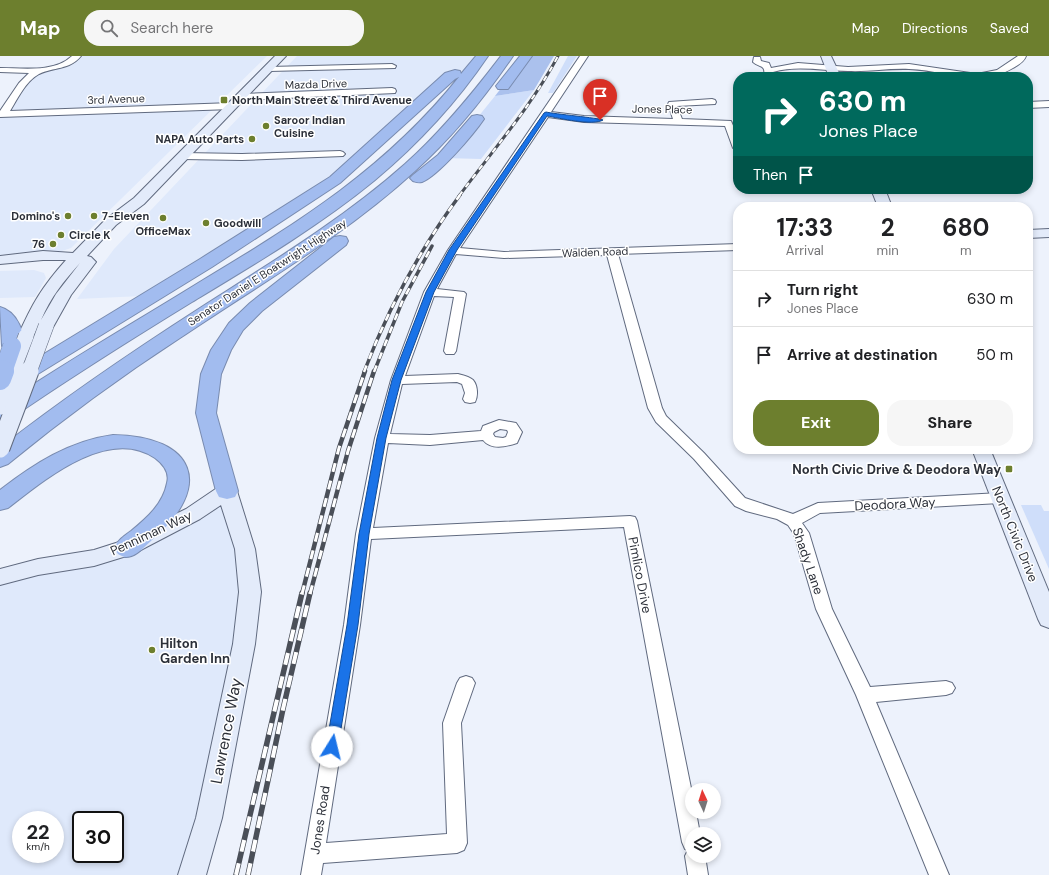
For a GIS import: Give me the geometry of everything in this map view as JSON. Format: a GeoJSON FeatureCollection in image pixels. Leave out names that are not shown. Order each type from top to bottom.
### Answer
{"type":"FeatureCollection","features":[{"type":"Feature","properties":{"kind":"highway"},"geometry":{"type":"LineString","coordinates":[[463,80],[478,74],[492,56]]}},
{"type":"Feature","properties":{"kind":"highway","name":"Senator Daniel E Boatwright Highway"},"geometry":{"type":"LineString","coordinates":[[0,459],[64,409],[130,362],[309,246],[381,193],[442,138],[476,98],[507,56]]}},
{"type":"Feature","properties":{"kind":"highway"},"geometry":{"type":"LineString","coordinates":[[227,491],[206,414],[211,374],[221,350],[236,327],[272,293],[443,158],[457,143],[526,56]]}},
{"type":"Feature","properties":{"kind":"highway"},"geometry":{"type":"LineString","coordinates":[[0,389],[206,264],[335,180],[450,76],[479,61]]}},
{"type":"Feature","properties":{"kind":"highway","name":"Senator Daniel E Boatwright Highway"},"geometry":{"type":"LineString","coordinates":[[0,416],[336,202],[378,170],[408,143],[429,121],[479,61]]}},
{"type":"Feature","properties":{"kind":"highway"},"geometry":{"type":"LineString","coordinates":[[0,371],[172,279],[206,264]]}},
{"type":"Feature","properties":{"kind":"highway"},"geometry":{"type":"LineString","coordinates":[[0,313],[10,323],[12,334],[19,341],[0,379]]}},
{"type":"Feature","properties":{"kind":"highway"},"geometry":{"type":"LineString","coordinates":[[0,502],[43,469],[73,453],[101,444],[129,442],[152,447],[168,455],[177,467],[180,479],[175,497],[160,518],[126,548]]}},
{"type":"Feature","properties":{"kind":"main road"},"geometry":{"type":"LineString","coordinates":[[0,405],[19,341],[54,284],[79,262],[111,222],[139,201],[281,56]]}},
{"type":"Feature","properties":{"kind":"main road"},"geometry":{"type":"LineString","coordinates":[[826,56],[833,72]]}},
{"type":"Feature","properties":{"kind":"main road"},"geometry":{"type":"LineString","coordinates":[[1033,234],[1049,233]]}},
{"type":"Feature","properties":{"kind":"main road"},"geometry":{"type":"LineString","coordinates":[[0,260],[52,256],[79,262]]}},
{"type":"Feature","properties":{"kind":"main road"},"geometry":{"type":"LineString","coordinates":[[0,266],[79,262]]}},
{"type":"Feature","properties":{"kind":"main road"},"geometry":{"type":"LineString","coordinates":[[0,448],[46,326],[64,294],[79,262]]}},
{"type":"Feature","properties":{"kind":"main road","name":"North Civic Drive"},"geometry":{"type":"LineString","coordinates":[[983,454],[1049,619]]}},
{"type":"Feature","properties":{"kind":"main road","name":"Penniman Way"},"geometry":{"type":"LineString","coordinates":[[0,577],[38,568],[94,558],[126,548],[193,514],[227,491]]}},
{"type":"Feature","properties":{"kind":"main road","name":"Lawrence Way"},"geometry":{"type":"LineString","coordinates":[[192,875],[209,818],[244,644],[250,592],[245,549],[227,491]]}},
{"type":"Feature","properties":{"kind":"street"},"geometry":{"type":"LineString","coordinates":[[0,70],[37,72],[63,65],[77,56]]}},
{"type":"Feature","properties":{"kind":"street","name":"Jones Road"},"geometry":{"type":"LineString","coordinates":[[311,875],[352,625],[364,534],[382,438],[397,380],[430,292],[453,250],[584,56]]}},
{"type":"Feature","properties":{"kind":"street"},"geometry":{"type":"LineString","coordinates":[[998,72],[1021,59],[1022,56]]}},
{"type":"Feature","properties":{"kind":"street"},"geometry":{"type":"LineString","coordinates":[[757,59],[757,62],[766,65],[768,72]]}},
{"type":"Feature","properties":{"kind":"street"},"geometry":{"type":"LineString","coordinates":[[772,72],[780,67],[809,65],[833,72],[861,65],[911,67],[940,72]]}},
{"type":"Feature","properties":{"kind":"street","name":"Mazda Drive"},"geometry":{"type":"LineString","coordinates":[[269,69],[392,66]]}},
{"type":"Feature","properties":{"kind":"street"},"geometry":{"type":"LineString","coordinates":[[2,114],[26,81],[37,72]]}},
{"type":"Feature","properties":{"kind":"street","name":"Mazda Drive"},"geometry":{"type":"LineString","coordinates":[[241,97],[392,91]]}},
{"type":"Feature","properties":{"kind":"street"},"geometry":{"type":"LineString","coordinates":[[679,122],[672,104],[712,102]]}},
{"type":"Feature","properties":{"kind":"street"},"geometry":{"type":"LineString","coordinates":[[1033,105],[1049,104]]}},
{"type":"Feature","properties":{"kind":"street","name":"3rd Avenue"},"geometry":{"type":"LineString","coordinates":[[2,114],[232,106]]}},
{"type":"Feature","properties":{"kind":"street","name":"Jones Place"},"geometry":{"type":"LineString","coordinates":[[546,114],[584,120],[728,123],[733,136]]}},
{"type":"Feature","properties":{"kind":"street"},"geometry":{"type":"LineString","coordinates":[[183,156],[242,157],[340,154]]}},
{"type":"Feature","properties":{"kind":"street","name":"Walden Road"},"geometry":{"type":"LineString","coordinates":[[453,250],[504,255],[733,247]]}},
{"type":"Feature","properties":{"kind":"street","name":"Shady Lane"},"geometry":{"type":"LineString","coordinates":[[612,252],[655,408],[661,419],[699,456],[740,502],[751,507],[781,515],[793,521],[801,533],[824,609],[865,695],[939,875]]}},
{"type":"Feature","properties":{"kind":"street"},"geometry":{"type":"LineString","coordinates":[[430,292],[460,294],[450,351]]}},
{"type":"Feature","properties":{"kind":"street"},"geometry":{"type":"LineString","coordinates":[[397,380],[458,378],[468,382],[471,393],[470,399]]}},
{"type":"Feature","properties":{"kind":"street"},"geometry":{"type":"LineString","coordinates":[[382,438],[430,440],[486,435]]}},
{"type":"Feature","properties":{"kind":"street","name":"Deodora Way"},"geometry":{"type":"LineString","coordinates":[[793,521],[818,508],[1000,498]]}},
{"type":"Feature","properties":{"kind":"street","name":"Pimlico Drive"},"geometry":{"type":"LineString","coordinates":[[364,534],[630,521],[689,827]]}},
{"type":"Feature","properties":{"kind":"street"},"geometry":{"type":"LineString","coordinates":[[315,854],[457,843],[452,723],[466,683]]}},
{"type":"Feature","properties":{"kind":"street"},"geometry":{"type":"LineString","coordinates":[[865,695],[946,688]]}},
{"type":"Feature","properties":{"kind":"street"},"geometry":{"type":"LineString","coordinates":[[696,863],[698,875]]}},
{"type":"Feature","properties":{"kind":"shaded area"},"geometry":{"type":"Polygon","coordinates":[[[77,56],[267,56],[71,248],[59,252],[0,255],[0,114],[26,81],[37,72],[63,65],[77,56]]]}},
{"type":"Feature","properties":{"kind":"shaded area"},"geometry":{"type":"Polygon","coordinates":[[[297,56],[482,56],[475,65],[450,76],[335,180],[142,296],[77,299],[114,249],[297,56]]]}},
{"type":"Feature","properties":{"kind":"shaded area"},"geometry":{"type":"Polygon","coordinates":[[[526,56],[554,56],[534,90],[495,96],[526,56]]]}},
{"type":"Feature","properties":{"kind":"shaded area"},"geometry":{"type":"Polygon","coordinates":[[[568,56],[577,56],[553,93],[548,93],[568,56]]]}},
{"type":"Feature","properties":{"kind":"shaded area"},"geometry":{"type":"Polygon","coordinates":[[[534,90],[481,159],[443,158],[495,96],[534,90]]]}},
{"type":"Feature","properties":{"kind":"shaded area"},"geometry":{"type":"Polygon","coordinates":[[[34,270],[44,273],[46,278],[35,297],[0,298],[0,271],[34,270]]]}},
{"type":"Feature","properties":{"kind":"shaded area"},"geometry":{"type":"Polygon","coordinates":[[[227,491],[250,592],[192,875],[0,875],[0,577],[94,558],[227,491]]]}},
{"type":"Feature","properties":{"kind":"shaded area"},"geometry":{"type":"Polygon","coordinates":[[[1021,505],[1041,505],[1044,511],[1049,511],[1049,569],[1021,505]]]}},
{"type":"Feature","properties":{"kind":"railway"},"geometry":{"type":"LineString","coordinates":[[459,196],[524,111],[558,56]]}},
{"type":"Feature","properties":{"kind":"railway"},"geometry":{"type":"LineString","coordinates":[[364,372],[373,349],[406,280],[418,258],[460,195]]}},
{"type":"Feature","properties":{"kind":"railway"},"geometry":{"type":"LineString","coordinates":[[374,372],[402,302],[432,246]]}},
{"type":"Feature","properties":{"kind":"railway"},"geometry":{"type":"LineString","coordinates":[[302,594],[339,448],[365,371]]}},
{"type":"Feature","properties":{"kind":"railway"},"geometry":{"type":"LineString","coordinates":[[310,594],[348,451],[374,371]]}},
{"type":"Feature","properties":{"kind":"railway"},"geometry":{"type":"LineString","coordinates":[[236,875],[302,593]]}},
{"type":"Feature","properties":{"kind":"railway"},"geometry":{"type":"LineString","coordinates":[[248,875],[283,709],[310,593]]}},
{"type":"Feature","properties":{"kind":"place","name":"North Main Street & Third Avenue"},"geometry":{"type":"Point","coordinates":[224,100]}},
{"type":"Feature","properties":{"kind":"place","name":"Saroor Indian Cuisine"},"geometry":{"type":"Point","coordinates":[266,126]}},
{"type":"Feature","properties":{"kind":"place","name":"NAPA Auto Parts"},"geometry":{"type":"Point","coordinates":[252,139]}},
{"type":"Feature","properties":{"kind":"place","name":"Domino's"},"geometry":{"type":"Point","coordinates":[68,216]}},
{"type":"Feature","properties":{"kind":"place","name":"7-Eleven"},"geometry":{"type":"Point","coordinates":[94,216]}},
{"type":"Feature","properties":{"kind":"place","name":"OfficeMax"},"geometry":{"type":"Point","coordinates":[163,218]}},
{"type":"Feature","properties":{"kind":"place","name":"Goodwill"},"geometry":{"type":"Point","coordinates":[206,223]}},
{"type":"Feature","properties":{"kind":"place","name":"Circle K"},"geometry":{"type":"Point","coordinates":[61,235]}},
{"type":"Feature","properties":{"kind":"place","name":"76"},"geometry":{"type":"Point","coordinates":[53,244]}},
{"type":"Feature","properties":{"kind":"place","name":"North Civic Drive & Deodora Way"},"geometry":{"type":"Point","coordinates":[1009,469]}},
{"type":"Feature","properties":{"kind":"place","name":"Hilton Garden Inn"},"geometry":{"type":"Point","coordinates":[152,650]}},
{"type":"Feature","properties":{"kind":"route"},"geometry":{"type":"LineString","coordinates":[[332,747],[352,625],[364,534],[382,438],[397,380],[430,292],[453,250],[546,114],[584,120],[600,120]]}}]}
